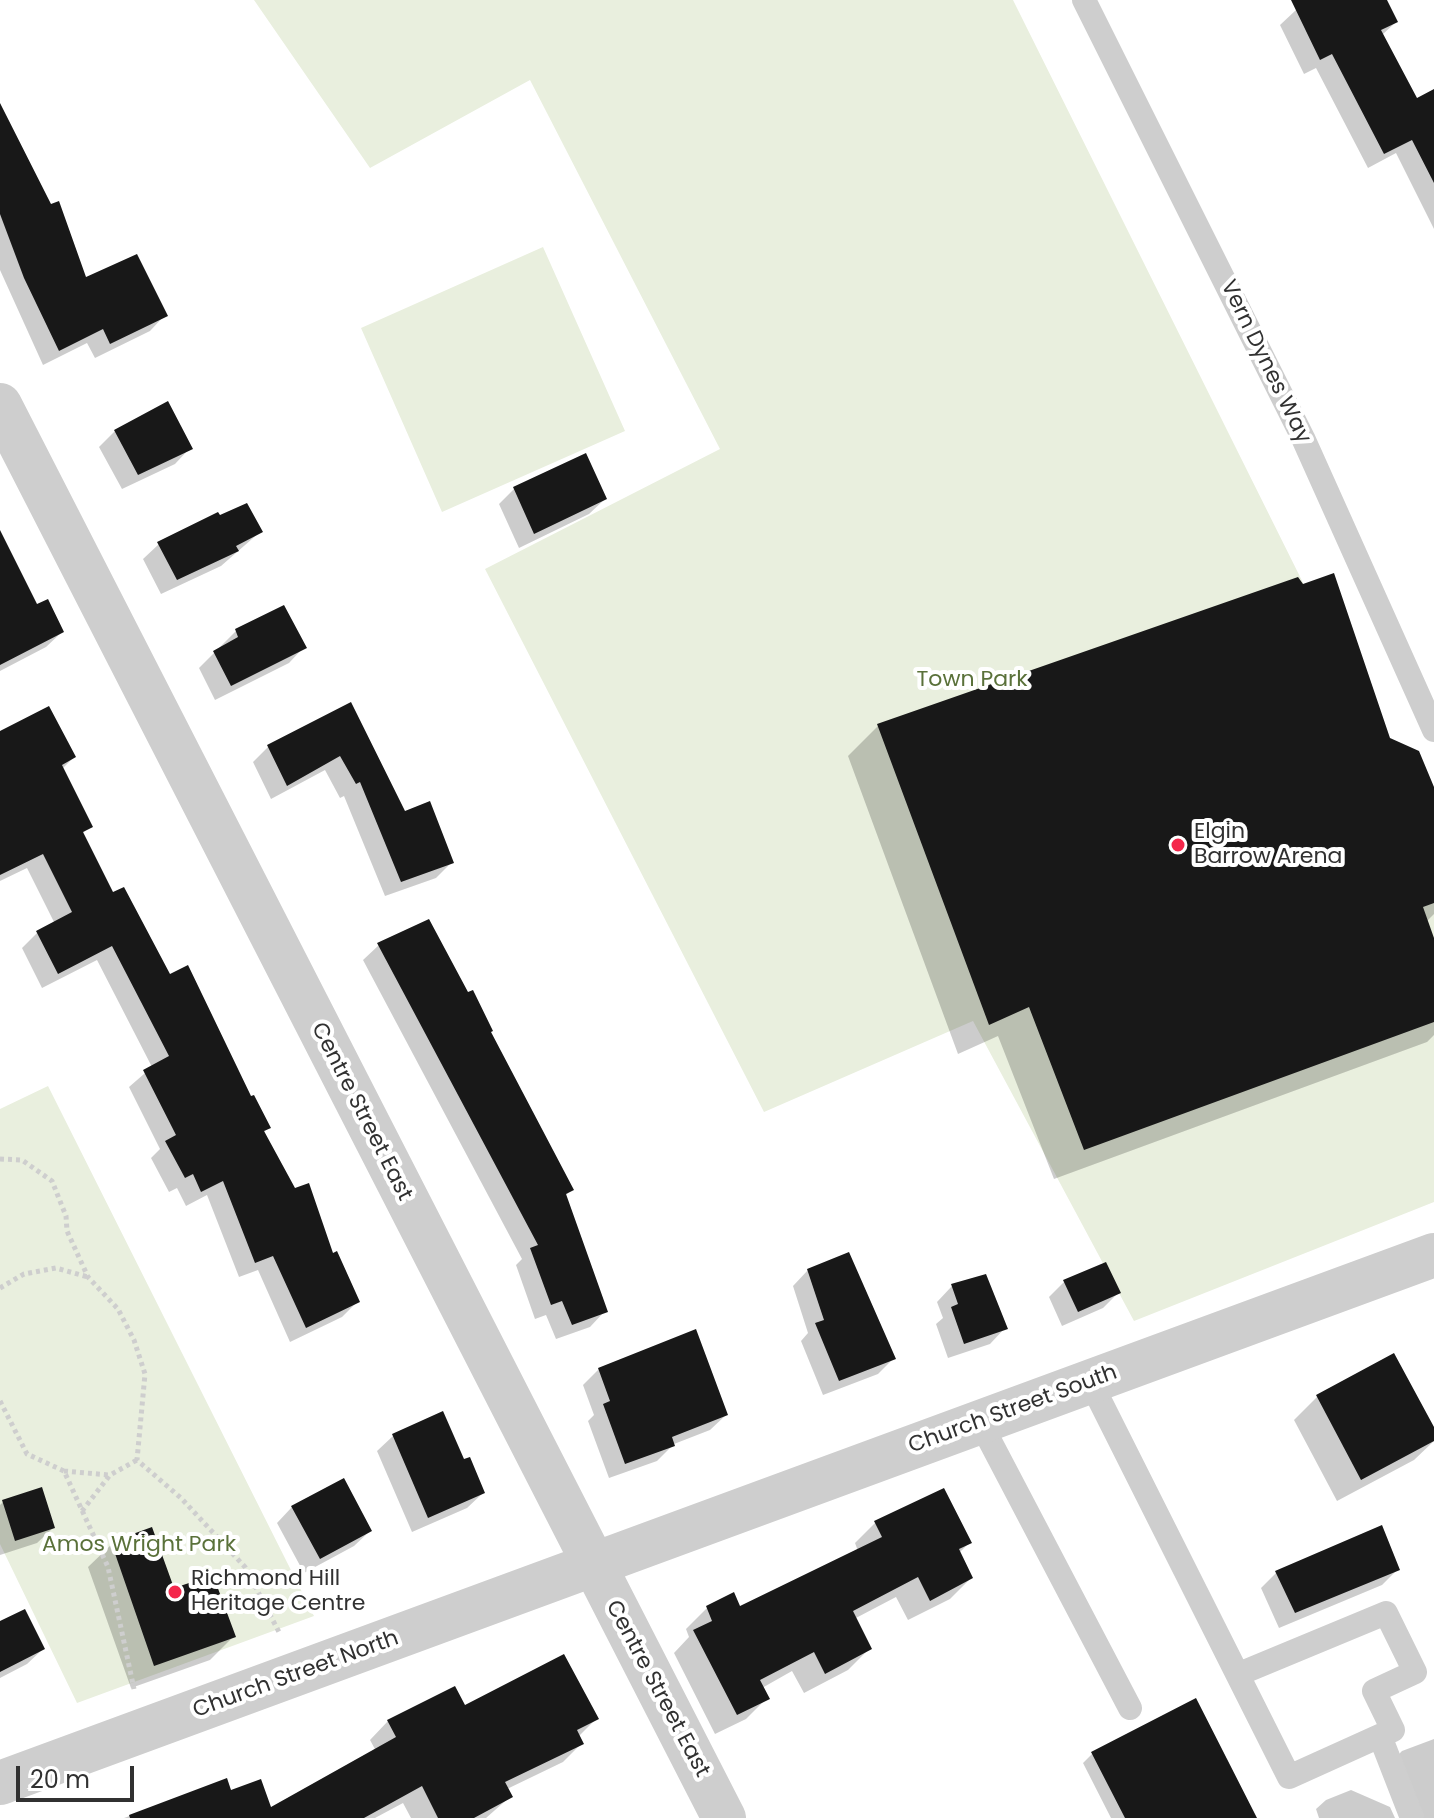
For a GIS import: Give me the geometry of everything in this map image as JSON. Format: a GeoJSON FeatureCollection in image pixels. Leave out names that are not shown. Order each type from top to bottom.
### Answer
{"type":"FeatureCollection","features":[{"type":"Feature","properties":{"kind":"street","name":"Centre Street East"},"geometry":{"type":"LineString","coordinates":[[0,405],[724,1818]]}},
{"type":"Feature","properties":{"kind":"street","name":"Church Street South"},"geometry":{"type":"LineString","coordinates":[[593,1566],[1434,1255]]}},
{"type":"Feature","properties":{"kind":"street","name":"Church Street North"},"geometry":{"type":"LineString","coordinates":[[0,1783],[593,1566]]}},
{"type":"Feature","properties":{"kind":"lane","name":"Vern Dynes Way"},"geometry":{"type":"LineString","coordinates":[[1084,0],[1303,438],[1434,730]]}},
{"type":"Feature","properties":{"kind":"lane"},"geometry":{"type":"LineString","coordinates":[[1090,1381],[1289,1777],[1393,1730],[1374,1691],[1415,1672],[1386,1613],[1239,1674]]}},
{"type":"Feature","properties":{"kind":"lane"},"geometry":{"type":"LineString","coordinates":[[980,1422],[1130,1708]]}},
{"type":"Feature","properties":{"kind":"lane"},"geometry":{"type":"LineString","coordinates":[[1380,1736],[1412,1818]]}},
{"type":"Feature","properties":{"kind":"path"},"geometry":{"type":"LineString","coordinates":[[0,1159],[22,1160],[52,1181],[66,1216],[67,1231],[88,1277],[118,1309],[134,1340],[145,1374],[137,1460]]}},
{"type":"Feature","properties":{"kind":"path"},"geometry":{"type":"LineString","coordinates":[[0,1288],[24,1274],[56,1268],[88,1277]]}},
{"type":"Feature","properties":{"kind":"path"},"geometry":{"type":"LineString","coordinates":[[0,1401],[27,1454],[64,1471],[110,1475]]}},
{"type":"Feature","properties":{"kind":"path"},"geometry":{"type":"LineString","coordinates":[[82,1511],[110,1475],[137,1460]]}},
{"type":"Feature","properties":{"kind":"path"},"geometry":{"type":"LineString","coordinates":[[137,1460],[181,1498],[245,1567],[283,1641]]}},
{"type":"Feature","properties":{"kind":"path"},"geometry":{"type":"LineString","coordinates":[[64,1471],[108,1567],[135,1694]]}},
{"type":"Feature","properties":{"kind":"green space","name":"Town Park"},"geometry":{"type":"Polygon","coordinates":[[[254,0],[1013,0],[1434,846],[1434,1202],[1134,1321],[973,1021],[764,1112],[485,569],[720,449],[530,80],[370,168],[254,0]]]}},
{"type":"Feature","properties":{"kind":"green space"},"geometry":{"type":"Polygon","coordinates":[[[543,247],[625,431],[442,512],[361,328],[543,247]]]}},
{"type":"Feature","properties":{"kind":"green space","name":"Amos Wright Park"},"geometry":{"type":"Polygon","coordinates":[[[48,1086],[314,1616],[77,1703],[0,1544],[0,1109],[48,1086]]]}},
{"type":"Feature","properties":{"kind":"building"},"geometry":{"type":"Polygon","coordinates":[[[1291,0],[1387,0],[1398,22],[1381,30],[1417,98],[1434,89],[1434,183],[1412,140],[1384,154],[1332,54],[1320,60],[1291,0]]]}},
{"type":"Feature","properties":{"kind":"building"},"geometry":{"type":"Polygon","coordinates":[[[0,103],[51,204],[59,201],[86,277],[137,254],[168,316],[110,344],[103,329],[59,351],[24,278],[0,214],[0,103]]]}},
{"type":"Feature","properties":{"kind":"building"},"geometry":{"type":"Polygon","coordinates":[[[168,401],[193,449],[138,475],[114,430],[168,401]]]}},
{"type":"Feature","properties":{"kind":"building"},"geometry":{"type":"Polygon","coordinates":[[[586,453],[607,499],[534,534],[513,487],[586,453]]]}},
{"type":"Feature","properties":{"kind":"building"},"geometry":{"type":"Polygon","coordinates":[[[247,503],[263,532],[236,546],[239,551],[177,580],[157,542],[218,512],[220,515],[247,503]]]}},
{"type":"Feature","properties":{"kind":"building"},"geometry":{"type":"Polygon","coordinates":[[[0,530],[37,604],[48,599],[64,632],[0,665],[0,530]]]}},
{"type":"Feature","properties":{"kind":"building","name":"Elgin Barrow Arena"},"geometry":{"type":"Polygon","coordinates":[[[1334,573],[1390,738],[1419,751],[1434,787],[1434,903],[1423,907],[1434,938],[1434,1022],[1084,1150],[1029,1007],[989,1025],[877,724],[1298,577],[1303,584],[1334,573]]]}},
{"type":"Feature","properties":{"kind":"building"},"geometry":{"type":"Polygon","coordinates":[[[284,605],[307,648],[231,686],[213,651],[238,637],[235,629],[284,605]]]}},
{"type":"Feature","properties":{"kind":"building"},"geometry":{"type":"Polygon","coordinates":[[[351,702],[405,811],[430,801],[454,863],[401,882],[360,782],[356,784],[340,756],[287,786],[267,745],[351,702]]]}},
{"type":"Feature","properties":{"kind":"building"},"geometry":{"type":"Polygon","coordinates":[[[49,706],[76,757],[62,765],[93,827],[83,832],[113,892],[124,887],[170,974],[188,965],[251,1096],[254,1095],[271,1128],[264,1131],[295,1188],[309,1183],[333,1253],[337,1251],[360,1302],[306,1328],[273,1256],[255,1263],[223,1181],[201,1192],[193,1174],[185,1178],[165,1141],[176,1135],[143,1070],[169,1056],[112,946],[58,974],[36,931],[72,912],[43,854],[0,875],[0,731],[49,706]]]}},
{"type":"Feature","properties":{"kind":"building"},"geometry":{"type":"Polygon","coordinates":[[[429,919],[468,992],[473,990],[491,1032],[574,1190],[566,1194],[608,1312],[572,1325],[562,1301],[551,1305],[530,1248],[538,1245],[377,943],[429,919]]]}},
{"type":"Feature","properties":{"kind":"building"},"geometry":{"type":"Polygon","coordinates":[[[849,1252],[896,1359],[839,1381],[815,1323],[824,1320],[807,1269],[849,1252]]]}},
{"type":"Feature","properties":{"kind":"building"},"geometry":{"type":"Polygon","coordinates":[[[1106,1262],[1121,1293],[1078,1312],[1063,1280],[1106,1262]]]}},
{"type":"Feature","properties":{"kind":"building"},"geometry":{"type":"Polygon","coordinates":[[[986,1274],[1008,1329],[964,1344],[951,1307],[958,1304],[951,1284],[986,1274]]]}},
{"type":"Feature","properties":{"kind":"building"},"geometry":{"type":"Polygon","coordinates":[[[696,1329],[728,1415],[672,1437],[675,1446],[625,1464],[603,1404],[610,1401],[598,1368],[696,1329]]]}},
{"type":"Feature","properties":{"kind":"building"},"geometry":{"type":"Polygon","coordinates":[[[1394,1353],[1434,1427],[1434,1441],[1361,1480],[1316,1395],[1394,1353]]]}},
{"type":"Feature","properties":{"kind":"building"},"geometry":{"type":"Polygon","coordinates":[[[443,1411],[464,1459],[470,1457],[485,1493],[428,1518],[392,1434],[443,1411]]]}},
{"type":"Feature","properties":{"kind":"building"},"geometry":{"type":"Polygon","coordinates":[[[344,1478],[372,1531],[320,1559],[291,1506],[344,1478]]]}},
{"type":"Feature","properties":{"kind":"building"},"geometry":{"type":"Polygon","coordinates":[[[42,1487],[55,1528],[15,1541],[2,1500],[42,1487]]]}},
{"type":"Feature","properties":{"kind":"building"},"geometry":{"type":"Polygon","coordinates":[[[944,1488],[972,1543],[959,1549],[973,1578],[930,1601],[918,1577],[853,1611],[872,1649],[825,1674],[814,1652],[760,1680],[770,1699],[737,1715],[693,1630],[712,1621],[706,1606],[734,1592],[740,1606],[882,1537],[874,1521],[944,1488]]]}},
{"type":"Feature","properties":{"kind":"building"},"geometry":{"type":"Polygon","coordinates":[[[1382,1525],[1400,1570],[1295,1613],[1275,1571],[1382,1525]]]}},
{"type":"Feature","properties":{"kind":"building"},"geometry":{"type":"Polygon","coordinates":[[[152,1527],[174,1588],[213,1575],[236,1637],[154,1666],[111,1542],[152,1527]]]}},
{"type":"Feature","properties":{"kind":"building"},"geometry":{"type":"Polygon","coordinates":[[[25,1609],[45,1649],[0,1672],[0,1621],[25,1609]]]}},
{"type":"Feature","properties":{"kind":"building"},"geometry":{"type":"Polygon","coordinates":[[[564,1654],[599,1719],[577,1730],[584,1744],[505,1782],[513,1797],[474,1818],[438,1818],[422,1786],[364,1818],[130,1818],[129,1815],[227,1778],[231,1790],[261,1779],[271,1807],[396,1737],[387,1720],[455,1686],[465,1705],[564,1654]]]}},
{"type":"Feature","properties":{"kind":"building"},"geometry":{"type":"Polygon","coordinates":[[[1196,1698],[1257,1818],[1125,1818],[1091,1752],[1196,1698]]]}},
{"type":"Feature","properties":{"kind":"place","name":"Elgin Barrow Arena"},"geometry":{"type":"Point","coordinates":[1178,845]}},
{"type":"Feature","properties":{"kind":"place","name":"Richmond Hill Heritage Centre"},"geometry":{"type":"Point","coordinates":[175,1592]}}]}
